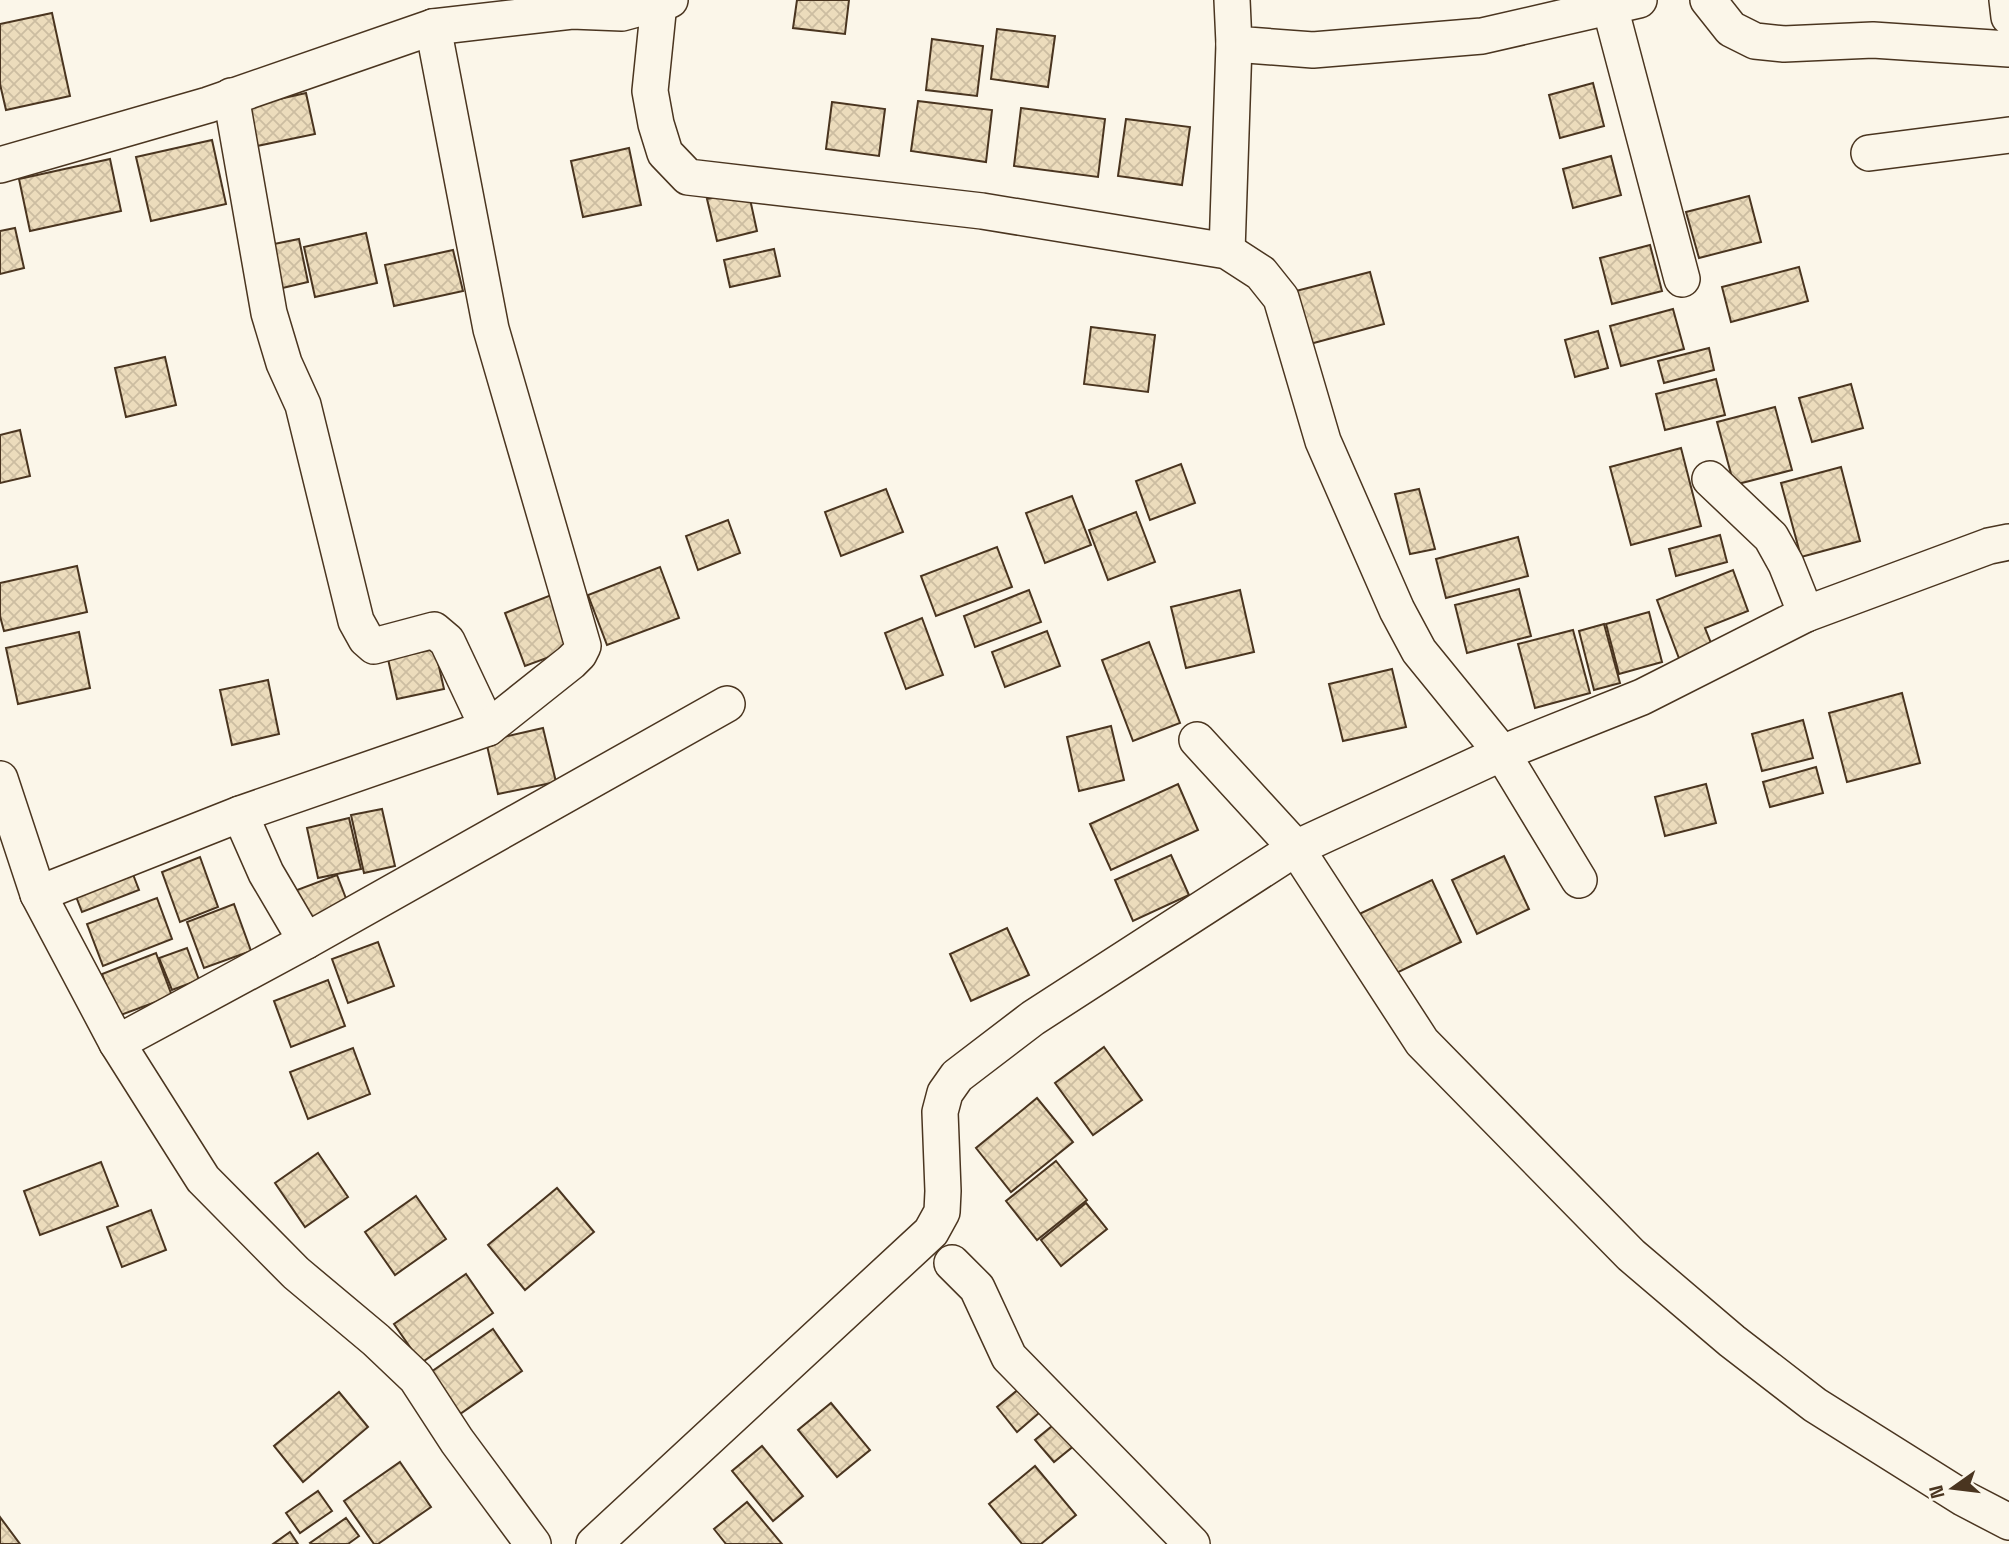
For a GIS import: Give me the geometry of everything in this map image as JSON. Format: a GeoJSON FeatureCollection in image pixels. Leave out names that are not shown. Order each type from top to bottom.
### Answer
{"type":"FeatureCollection","features":[{"type":"Feature","properties":{"kind":"street"},"geometry":{"type":"LineString","coordinates":[[1227,251],[1234,44],[1232,0]]}},
{"type":"Feature","properties":{"kind":"street"},"geometry":{"type":"LineString","coordinates":[[1708,0],[1731,29],[1755,41],[1784,44],[1873,40],[2009,49]]}},
{"type":"Feature","properties":{"kind":"street"},"geometry":{"type":"LineString","coordinates":[[2007,0],[2009,17]]}},
{"type":"Feature","properties":{"kind":"street"},"geometry":{"type":"LineString","coordinates":[[0,165],[208,106],[230,96],[433,27],[572,11],[622,13],[664,1],[650,91],[665,153],[688,177],[982,211],[1227,251],[1261,273],[1282,298],[1323,441],[1397,610],[1419,651],[1502,753],[1578,880]]}},
{"type":"Feature","properties":{"kind":"street"},"geometry":{"type":"LineString","coordinates":[[1234,44],[1313,50],[1482,36],[1625,4],[1682,279]]}},
{"type":"Feature","properties":{"kind":"street"},"geometry":{"type":"LineString","coordinates":[[38,894],[240,814],[488,728],[571,662],[583,646],[491,329],[433,27]]}},
{"type":"Feature","properties":{"kind":"street"},"geometry":{"type":"LineString","coordinates":[[230,96],[269,313],[284,363],[303,405],[356,621],[366,639],[374,646],[434,630],[447,640],[488,728]]}},
{"type":"Feature","properties":{"kind":"street"},"geometry":{"type":"LineString","coordinates":[[1869,153],[2009,135]]}},
{"type":"Feature","properties":{"kind":"street"},"geometry":{"type":"LineString","coordinates":[[1710,480],[1771,537],[1786,564],[1807,614]]}},
{"type":"Feature","properties":{"kind":"street"},"geometry":{"type":"LineString","coordinates":[[594,1544],[931,1232],[942,1212],[940,1112],[945,1093],[957,1076],[1033,1018],[1296,848],[1502,753],[1642,697],[1807,614],[1989,546],[2009,542]]}},
{"type":"Feature","properties":{"kind":"street"},"geometry":{"type":"LineString","coordinates":[[117,1043],[306,941],[727,704]]}},
{"type":"Feature","properties":{"kind":"street"},"geometry":{"type":"LineString","coordinates":[[1197,740],[1296,848],[1422,1042],[1631,1255],[1732,1341],[1815,1405],[1963,1498],[2009,1522]]}},
{"type":"Feature","properties":{"kind":"street"},"geometry":{"type":"LineString","coordinates":[[0,779],[38,894],[117,1043],[203,1179],[296,1273],[376,1340],[416,1378],[457,1441],[533,1544]]}},
{"type":"Feature","properties":{"kind":"street"},"geometry":{"type":"LineString","coordinates":[[240,814],[266,873],[306,941]]}},
{"type":"Feature","properties":{"kind":"street"},"geometry":{"type":"LineString","coordinates":[[952,1263],[977,1288],[1009,1357],[1192,1544]]}},
{"type":"Feature","properties":{"kind":"building"},"geometry":{"type":"Polygon","coordinates":[[[797,0],[849,0],[845,34],[793,28],[797,0]]]}},
{"type":"Feature","properties":{"kind":"building"},"geometry":{"type":"Polygon","coordinates":[[[52,13],[70,96],[6,110],[0,84],[0,24],[52,13]]]}},
{"type":"Feature","properties":{"kind":"building"},"geometry":{"type":"Polygon","coordinates":[[[997,29],[1055,36],[1048,87],[991,79],[997,29]]]}},
{"type":"Feature","properties":{"kind":"building"},"geometry":{"type":"Polygon","coordinates":[[[932,39],[983,46],[977,96],[926,90],[932,39]]]}},
{"type":"Feature","properties":{"kind":"building"},"geometry":{"type":"Polygon","coordinates":[[[1593,83],[1604,126],[1560,138],[1549,95],[1593,83]]]}},
{"type":"Feature","properties":{"kind":"building"},"geometry":{"type":"Polygon","coordinates":[[[306,93],[315,134],[257,146],[248,106],[306,93]]]}},
{"type":"Feature","properties":{"kind":"building"},"geometry":{"type":"Polygon","coordinates":[[[918,101],[992,110],[986,162],[911,151],[918,101]]]}},
{"type":"Feature","properties":{"kind":"building"},"geometry":{"type":"Polygon","coordinates":[[[832,102],[885,109],[879,156],[826,149],[832,102]]]}},
{"type":"Feature","properties":{"kind":"building"},"geometry":{"type":"Polygon","coordinates":[[[1021,108],[1105,119],[1098,177],[1014,166],[1021,108]]]}},
{"type":"Feature","properties":{"kind":"building"},"geometry":{"type":"Polygon","coordinates":[[[1126,119],[1190,127],[1182,185],[1118,176],[1126,119]]]}},
{"type":"Feature","properties":{"kind":"building"},"geometry":{"type":"Polygon","coordinates":[[[212,140],[226,204],[151,221],[136,157],[212,140]]]}},
{"type":"Feature","properties":{"kind":"building"},"geometry":{"type":"Polygon","coordinates":[[[629,148],[641,205],[583,217],[571,161],[629,148]]]}},
{"type":"Feature","properties":{"kind":"building"},"geometry":{"type":"Polygon","coordinates":[[[1611,156],[1621,195],[1573,208],[1563,169],[1611,156]]]}},
{"type":"Feature","properties":{"kind":"building"},"geometry":{"type":"Polygon","coordinates":[[[110,159],[121,211],[30,231],[19,179],[110,159]]]}},
{"type":"Feature","properties":{"kind":"building"},"geometry":{"type":"Polygon","coordinates":[[[748,190],[757,231],[717,241],[707,199],[748,190]]]}},
{"type":"Feature","properties":{"kind":"building"},"geometry":{"type":"Polygon","coordinates":[[[1749,196],[1761,242],[1699,258],[1686,212],[1749,196]]]}},
{"type":"Feature","properties":{"kind":"building"},"geometry":{"type":"Polygon","coordinates":[[[15,228],[24,268],[0,274],[0,231],[15,228]]]}},
{"type":"Feature","properties":{"kind":"building"},"geometry":{"type":"Polygon","coordinates":[[[366,233],[377,283],[315,297],[304,247],[366,233]]]}},
{"type":"Feature","properties":{"kind":"building"},"geometry":{"type":"Polygon","coordinates":[[[299,239],[308,282],[274,290],[264,246],[299,239]]]}},
{"type":"Feature","properties":{"kind":"building"},"geometry":{"type":"Polygon","coordinates":[[[1650,245],[1662,291],[1612,304],[1600,258],[1650,245]]]}},
{"type":"Feature","properties":{"kind":"building"},"geometry":{"type":"Polygon","coordinates":[[[774,249],[780,276],[730,287],[724,260],[774,249]]]}},
{"type":"Feature","properties":{"kind":"building"},"geometry":{"type":"Polygon","coordinates":[[[453,250],[463,291],[394,306],[385,265],[453,250]]]}},
{"type":"Feature","properties":{"kind":"building"},"geometry":{"type":"Polygon","coordinates":[[[1799,267],[1808,301],[1731,322],[1722,287],[1799,267]]]}},
{"type":"Feature","properties":{"kind":"building"},"geometry":{"type":"Polygon","coordinates":[[[1370,272],[1384,324],[1310,344],[1296,291],[1370,272]]]}},
{"type":"Feature","properties":{"kind":"building"},"geometry":{"type":"Polygon","coordinates":[[[1673,309],[1684,349],[1621,366],[1610,326],[1673,309]]]}},
{"type":"Feature","properties":{"kind":"building"},"geometry":{"type":"Polygon","coordinates":[[[1091,327],[1155,335],[1148,392],[1084,384],[1091,327]]]}},
{"type":"Feature","properties":{"kind":"building"},"geometry":{"type":"Polygon","coordinates":[[[1598,331],[1608,368],[1575,377],[1565,340],[1598,331]]]}},
{"type":"Feature","properties":{"kind":"building"},"geometry":{"type":"Polygon","coordinates":[[[1709,348],[1714,370],[1664,383],[1658,361],[1709,348]]]}},
{"type":"Feature","properties":{"kind":"building"},"geometry":{"type":"Polygon","coordinates":[[[165,357],[176,405],[126,417],[115,368],[165,357]]]}},
{"type":"Feature","properties":{"kind":"building"},"geometry":{"type":"Polygon","coordinates":[[[1716,379],[1725,415],[1665,430],[1656,394],[1716,379]]]}},
{"type":"Feature","properties":{"kind":"building"},"geometry":{"type":"Polygon","coordinates":[[[1851,384],[1863,428],[1812,442],[1799,398],[1851,384]]]}},
{"type":"Feature","properties":{"kind":"building"},"geometry":{"type":"Polygon","coordinates":[[[1775,407],[1792,470],[1734,485],[1717,422],[1775,407]]]}},
{"type":"Feature","properties":{"kind":"building"},"geometry":{"type":"Polygon","coordinates":[[[20,430],[30,476],[0,483],[0,435],[20,430]]]}},
{"type":"Feature","properties":{"kind":"building"},"geometry":{"type":"Polygon","coordinates":[[[1681,448],[1701,526],[1631,545],[1610,467],[1681,448]]]}},
{"type":"Feature","properties":{"kind":"building"},"geometry":{"type":"Polygon","coordinates":[[[1181,464],[1195,503],[1150,520],[1136,481],[1181,464]]]}},
{"type":"Feature","properties":{"kind":"building"},"geometry":{"type":"Polygon","coordinates":[[[1841,467],[1860,541],[1801,557],[1781,483],[1841,467]]]}},
{"type":"Feature","properties":{"kind":"building"},"geometry":{"type":"Polygon","coordinates":[[[886,489],[903,532],[841,556],[825,512],[886,489]]]}},
{"type":"Feature","properties":{"kind":"building"},"geometry":{"type":"Polygon","coordinates":[[[1419,489],[1435,549],[1410,554],[1395,494],[1419,489]]]}},
{"type":"Feature","properties":{"kind":"building"},"geometry":{"type":"Polygon","coordinates":[[[1072,496],[1091,545],[1045,563],[1026,513],[1072,496]]]}},
{"type":"Feature","properties":{"kind":"building"},"geometry":{"type":"Polygon","coordinates":[[[1136,512],[1155,562],[1108,580],[1089,530],[1136,512]]]}},
{"type":"Feature","properties":{"kind":"building"},"geometry":{"type":"Polygon","coordinates":[[[728,520],[740,553],[698,570],[686,536],[728,520]]]}},
{"type":"Feature","properties":{"kind":"building"},"geometry":{"type":"Polygon","coordinates":[[[1720,535],[1727,562],[1676,576],[1669,549],[1720,535]]]}},
{"type":"Feature","properties":{"kind":"building"},"geometry":{"type":"Polygon","coordinates":[[[1518,537],[1528,576],[1446,598],[1436,559],[1518,537]]]}},
{"type":"Feature","properties":{"kind":"building"},"geometry":{"type":"Polygon","coordinates":[[[997,547],[1012,587],[936,616],[921,576],[997,547]]]}},
{"type":"Feature","properties":{"kind":"building"},"geometry":{"type":"Polygon","coordinates":[[[77,566],[87,612],[4,631],[0,616],[0,583],[77,566]]]}},
{"type":"Feature","properties":{"kind":"building"},"geometry":{"type":"Polygon","coordinates":[[[660,567],[679,618],[607,645],[588,595],[660,567]]]}},
{"type":"Feature","properties":{"kind":"building"},"geometry":{"type":"Polygon","coordinates":[[[1733,570],[1748,611],[1705,628],[1713,648],[1680,661],[1657,600],[1733,570]]]}},
{"type":"Feature","properties":{"kind":"building"},"geometry":{"type":"Polygon","coordinates":[[[1519,589],[1531,636],[1467,653],[1455,605],[1519,589]]]}},
{"type":"Feature","properties":{"kind":"building"},"geometry":{"type":"Polygon","coordinates":[[[1029,590],[1041,622],[975,647],[964,616],[1029,590]]]}},
{"type":"Feature","properties":{"kind":"building"},"geometry":{"type":"Polygon","coordinates":[[[1240,590],[1254,652],[1186,668],[1171,607],[1240,590]]]}},
{"type":"Feature","properties":{"kind":"building"},"geometry":{"type":"Polygon","coordinates":[[[554,594],[574,648],[525,666],[505,613],[554,594]]]}},
{"type":"Feature","properties":{"kind":"building"},"geometry":{"type":"Polygon","coordinates":[[[1649,612],[1662,662],[1619,674],[1606,624],[1649,612]]]}},
{"type":"Feature","properties":{"kind":"building"},"geometry":{"type":"Polygon","coordinates":[[[922,618],[943,675],[906,689],[885,633],[922,618]]]}},
{"type":"Feature","properties":{"kind":"building"},"geometry":{"type":"Polygon","coordinates":[[[1604,624],[1620,683],[1594,690],[1579,631],[1604,624]]]}},
{"type":"Feature","properties":{"kind":"building"},"geometry":{"type":"Polygon","coordinates":[[[1573,630],[1590,693],[1535,708],[1518,644],[1573,630]]]}},
{"type":"Feature","properties":{"kind":"building"},"geometry":{"type":"Polygon","coordinates":[[[1047,631],[1060,666],[1005,687],[992,652],[1047,631]]]}},
{"type":"Feature","properties":{"kind":"building"},"geometry":{"type":"Polygon","coordinates":[[[79,632],[90,688],[18,704],[6,648],[79,632]]]}},
{"type":"Feature","properties":{"kind":"building"},"geometry":{"type":"Polygon","coordinates":[[[1149,642],[1180,723],[1133,741],[1102,660],[1149,642]]]}},
{"type":"Feature","properties":{"kind":"building"},"geometry":{"type":"Polygon","coordinates":[[[435,649],[444,689],[397,699],[388,659],[435,649]]]}},
{"type":"Feature","properties":{"kind":"building"},"geometry":{"type":"Polygon","coordinates":[[[1392,669],[1406,727],[1343,741],[1329,684],[1392,669]]]}},
{"type":"Feature","properties":{"kind":"building"},"geometry":{"type":"Polygon","coordinates":[[[268,680],[279,734],[232,745],[220,690],[268,680]]]}},
{"type":"Feature","properties":{"kind":"building"},"geometry":{"type":"Polygon","coordinates":[[[1902,693],[1920,763],[1847,782],[1829,713],[1902,693]]]}},
{"type":"Feature","properties":{"kind":"building"},"geometry":{"type":"Polygon","coordinates":[[[1803,720],[1813,758],[1762,771],[1752,734],[1803,720]]]}},
{"type":"Feature","properties":{"kind":"building"},"geometry":{"type":"Polygon","coordinates":[[[1111,726],[1124,780],[1079,791],[1067,737],[1111,726]]]}},
{"type":"Feature","properties":{"kind":"building"},"geometry":{"type":"Polygon","coordinates":[[[543,728],[556,782],[498,794],[486,741],[543,728]]]}},
{"type":"Feature","properties":{"kind":"building"},"geometry":{"type":"Polygon","coordinates":[[[1816,767],[1823,793],[1770,807],[1763,782],[1816,767]]]}},
{"type":"Feature","properties":{"kind":"building"},"geometry":{"type":"Polygon","coordinates":[[[1178,784],[1198,830],[1111,870],[1090,824],[1178,784]]]}},
{"type":"Feature","properties":{"kind":"building"},"geometry":{"type":"Polygon","coordinates":[[[1706,784],[1716,823],[1665,836],[1655,797],[1706,784]]]}},
{"type":"Feature","properties":{"kind":"building"},"geometry":{"type":"Polygon","coordinates":[[[382,809],[395,866],[364,873],[351,815],[382,809]]]}},
{"type":"Feature","properties":{"kind":"building"},"geometry":{"type":"Polygon","coordinates":[[[349,818],[361,869],[318,878],[307,828],[349,818]]]}},
{"type":"Feature","properties":{"kind":"building"},"geometry":{"type":"Polygon","coordinates":[[[1171,855],[1189,895],[1133,921],[1115,880],[1171,855]]]}},
{"type":"Feature","properties":{"kind":"building"},"geometry":{"type":"Polygon","coordinates":[[[1504,856],[1529,909],[1477,934],[1452,880],[1504,856]]]}},
{"type":"Feature","properties":{"kind":"building"},"geometry":{"type":"Polygon","coordinates":[[[200,857],[218,907],[180,922],[162,872],[200,857]]]}},
{"type":"Feature","properties":{"kind":"building"},"geometry":{"type":"Polygon","coordinates":[[[129,864],[139,890],[82,912],[72,886],[129,864]]]}},
{"type":"Feature","properties":{"kind":"building"},"geometry":{"type":"Polygon","coordinates":[[[337,875],[350,909],[303,928],[289,893],[337,875]]]}},
{"type":"Feature","properties":{"kind":"building"},"geometry":{"type":"Polygon","coordinates":[[[1432,880],[1461,942],[1386,978],[1357,915],[1432,880]]]}},
{"type":"Feature","properties":{"kind":"building"},"geometry":{"type":"Polygon","coordinates":[[[157,898],[172,939],[103,966],[87,924],[157,898]]]}},
{"type":"Feature","properties":{"kind":"building"},"geometry":{"type":"Polygon","coordinates":[[[234,904],[251,951],[204,968],[187,922],[234,904]]]}},
{"type":"Feature","properties":{"kind":"building"},"geometry":{"type":"Polygon","coordinates":[[[1007,928],[1029,975],[971,1001],[950,954],[1007,928]]]}},
{"type":"Feature","properties":{"kind":"building"},"geometry":{"type":"Polygon","coordinates":[[[378,942],[394,986],[348,1003],[332,959],[378,942]]]}},
{"type":"Feature","properties":{"kind":"building"},"geometry":{"type":"Polygon","coordinates":[[[187,948],[199,980],[172,990],[159,958],[187,948]]]}},
{"type":"Feature","properties":{"kind":"building"},"geometry":{"type":"Polygon","coordinates":[[[156,953],[172,996],[118,1016],[102,974],[156,953]]]}},
{"type":"Feature","properties":{"kind":"building"},"geometry":{"type":"Polygon","coordinates":[[[328,980],[345,1026],[291,1047],[274,1001],[328,980]]]}},
{"type":"Feature","properties":{"kind":"building"},"geometry":{"type":"Polygon","coordinates":[[[1104,1047],[1142,1100],[1093,1135],[1055,1083],[1104,1047]]]}},
{"type":"Feature","properties":{"kind":"building"},"geometry":{"type":"Polygon","coordinates":[[[353,1048],[370,1094],[308,1119],[290,1072],[353,1048]]]}},
{"type":"Feature","properties":{"kind":"building"},"geometry":{"type":"Polygon","coordinates":[[[1037,1098],[1073,1142],[1011,1192],[976,1148],[1037,1098]]]}},
{"type":"Feature","properties":{"kind":"building"},"geometry":{"type":"Polygon","coordinates":[[[318,1153],[348,1197],[305,1227],[275,1183],[318,1153]]]}},
{"type":"Feature","properties":{"kind":"building"},"geometry":{"type":"Polygon","coordinates":[[[1056,1161],[1087,1200],[1037,1240],[1006,1201],[1056,1161]]]}},
{"type":"Feature","properties":{"kind":"building"},"geometry":{"type":"Polygon","coordinates":[[[101,1162],[118,1206],[40,1235],[24,1191],[101,1162]]]}},
{"type":"Feature","properties":{"kind":"building"},"geometry":{"type":"Polygon","coordinates":[[[557,1188],[594,1232],[525,1290],[488,1245],[557,1188]]]}},
{"type":"Feature","properties":{"kind":"building"},"geometry":{"type":"Polygon","coordinates":[[[416,1196],[446,1239],[395,1275],[365,1232],[416,1196]]]}},
{"type":"Feature","properties":{"kind":"building"},"geometry":{"type":"Polygon","coordinates":[[[1086,1203],[1107,1229],[1061,1266],[1041,1240],[1086,1203]]]}},
{"type":"Feature","properties":{"kind":"building"},"geometry":{"type":"Polygon","coordinates":[[[151,1210],[166,1250],[122,1267],[107,1227],[151,1210]]]}},
{"type":"Feature","properties":{"kind":"building"},"geometry":{"type":"Polygon","coordinates":[[[466,1274],[493,1313],[421,1363],[394,1324],[466,1274]]]}},
{"type":"Feature","properties":{"kind":"building"},"geometry":{"type":"Polygon","coordinates":[[[493,1329],[522,1371],[460,1414],[431,1372],[493,1329]]]}},
{"type":"Feature","properties":{"kind":"building"},"geometry":{"type":"Polygon","coordinates":[[[1026,1383],[1046,1407],[1017,1432],[997,1407],[1026,1383]]]}},
{"type":"Feature","properties":{"kind":"building"},"geometry":{"type":"Polygon","coordinates":[[[339,1392],[368,1427],[303,1482],[274,1446],[339,1392]]]}},
{"type":"Feature","properties":{"kind":"building"},"geometry":{"type":"Polygon","coordinates":[[[831,1403],[870,1450],[837,1477],[798,1430],[831,1403]]]}},
{"type":"Feature","properties":{"kind":"building"},"geometry":{"type":"Polygon","coordinates":[[[1062,1418],[1081,1440],[1054,1462],[1035,1440],[1062,1418]]]}},
{"type":"Feature","properties":{"kind":"building"},"geometry":{"type":"Polygon","coordinates":[[[762,1446],[803,1496],[773,1521],[732,1471],[762,1446]]]}},
{"type":"Feature","properties":{"kind":"building"},"geometry":{"type":"Polygon","coordinates":[[[400,1462],[431,1507],[378,1544],[374,1544],[344,1501],[400,1462]]]}},
{"type":"Feature","properties":{"kind":"building"},"geometry":{"type":"Polygon","coordinates":[[[1035,1466],[1076,1515],[1041,1544],[1022,1544],[989,1504],[1035,1466]]]}},
{"type":"Feature","properties":{"kind":"building"},"geometry":{"type":"Polygon","coordinates":[[[318,1491],[332,1511],[300,1533],[286,1513],[318,1491]]]}},
{"type":"Feature","properties":{"kind":"building"},"geometry":{"type":"Polygon","coordinates":[[[747,1502],[782,1544],[726,1544],[714,1529],[747,1502]]]}},
{"type":"Feature","properties":{"kind":"building"},"geometry":{"type":"Polygon","coordinates":[[[0,1517],[20,1544],[0,1544],[0,1517]]]}},
{"type":"Feature","properties":{"kind":"building"},"geometry":{"type":"Polygon","coordinates":[[[346,1518],[359,1536],[348,1544],[310,1543],[346,1518]]]}},
{"type":"Feature","properties":{"kind":"building"},"geometry":{"type":"Polygon","coordinates":[[[290,1532],[298,1544],[273,1544],[290,1532]]]}}]}
